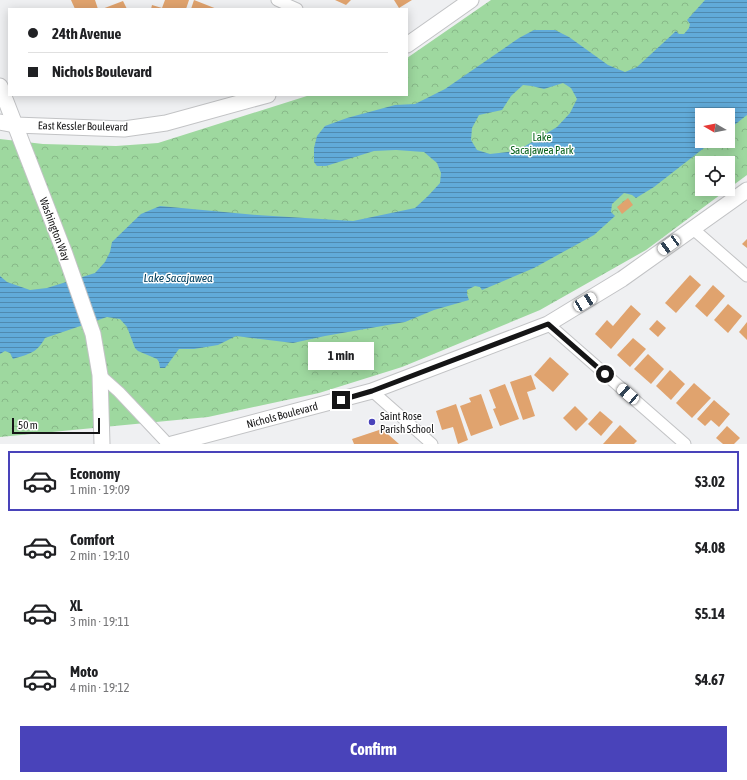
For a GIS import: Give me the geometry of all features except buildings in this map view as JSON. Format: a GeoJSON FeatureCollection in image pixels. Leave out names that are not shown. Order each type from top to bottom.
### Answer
{"type":"FeatureCollection","features":[{"type":"Feature","properties":{"kind":"main road"},"geometry":{"type":"LineString","coordinates":[[408,44],[471,0]]}},
{"type":"Feature","properties":{"kind":"main road","name":"Washington Way"},"geometry":{"type":"LineString","coordinates":[[0,86],[7,123],[65,254],[93,334],[100,375],[102,444]]}},
{"type":"Feature","properties":{"kind":"main road","name":"East Kessler Boulevard"},"geometry":{"type":"LineString","coordinates":[[7,123],[124,129],[166,122],[264,96]]}},
{"type":"Feature","properties":{"kind":"main road","name":"Nichols Boulevard"},"geometry":{"type":"LineString","coordinates":[[172,444],[372,391],[548,324],[622,279],[747,190]]}},
{"type":"Feature","properties":{"kind":"street"},"geometry":{"type":"LineString","coordinates":[[277,0],[295,8]]}},
{"type":"Feature","properties":{"kind":"street"},"geometry":{"type":"LineString","coordinates":[[692,228],[747,276]]}},
{"type":"Feature","properties":{"kind":"street"},"geometry":{"type":"LineString","coordinates":[[548,324],[685,444]]}},
{"type":"Feature","properties":{"kind":"street"},"geometry":{"type":"LineString","coordinates":[[100,375],[120,392],[168,444]]}},
{"type":"Feature","properties":{"kind":"street"},"geometry":{"type":"LineString","coordinates":[[372,391],[432,444]]}},
{"type":"Feature","properties":{"kind":"green space","name":"Lake Sacajawea Park"},"geometry":{"type":"Polygon","coordinates":[[[491,0],[747,0],[747,175],[735,184],[735,156],[695,156],[695,196],[719,196],[646,250],[540,310],[402,367],[319,393],[208,417],[0,437],[0,139],[43,144],[116,146],[158,143],[307,96],[408,96],[408,57],[491,0]]]}},
{"type":"Feature","properties":{"kind":"water","name":"Lake Sacajawea"},"geometry":{"type":"Polygon","coordinates":[[[705,0],[747,0],[747,115],[735,124],[735,108],[695,108],[695,148],[704,148],[654,187],[636,198],[632,195],[624,193],[612,204],[611,212],[615,216],[594,235],[534,268],[482,290],[480,287],[475,286],[467,290],[469,300],[434,310],[405,322],[293,343],[236,336],[218,345],[194,349],[179,349],[165,368],[160,368],[157,359],[138,351],[135,348],[127,327],[120,319],[107,317],[45,338],[36,350],[24,356],[13,359],[10,353],[5,351],[0,354],[0,276],[7,282],[30,290],[47,288],[95,273],[105,262],[110,252],[112,242],[141,214],[160,206],[257,215],[353,221],[415,208],[440,183],[441,173],[437,163],[424,152],[396,150],[374,151],[326,166],[317,166],[314,162],[314,148],[317,136],[325,126],[347,118],[395,105],[415,104],[445,89],[519,38],[534,30],[555,30],[569,37],[608,65],[625,72],[637,67],[676,31],[679,34],[684,34],[689,28],[690,24],[687,20],[705,0]],[[563,83],[544,89],[523,85],[511,96],[502,110],[479,115],[472,128],[471,140],[477,150],[490,154],[517,151],[557,127],[570,113],[577,99],[571,88],[563,83]]]}},
{"type":"Feature","properties":{"kind":"place","name":"Saint Rose Parish School"},"geometry":{"type":"Point","coordinates":[372,422]}},
{"type":"Feature","properties":{"kind":"route"},"geometry":{"type":"LineString","coordinates":[[341,400],[372,391],[548,324],[605,374]]}}]}
